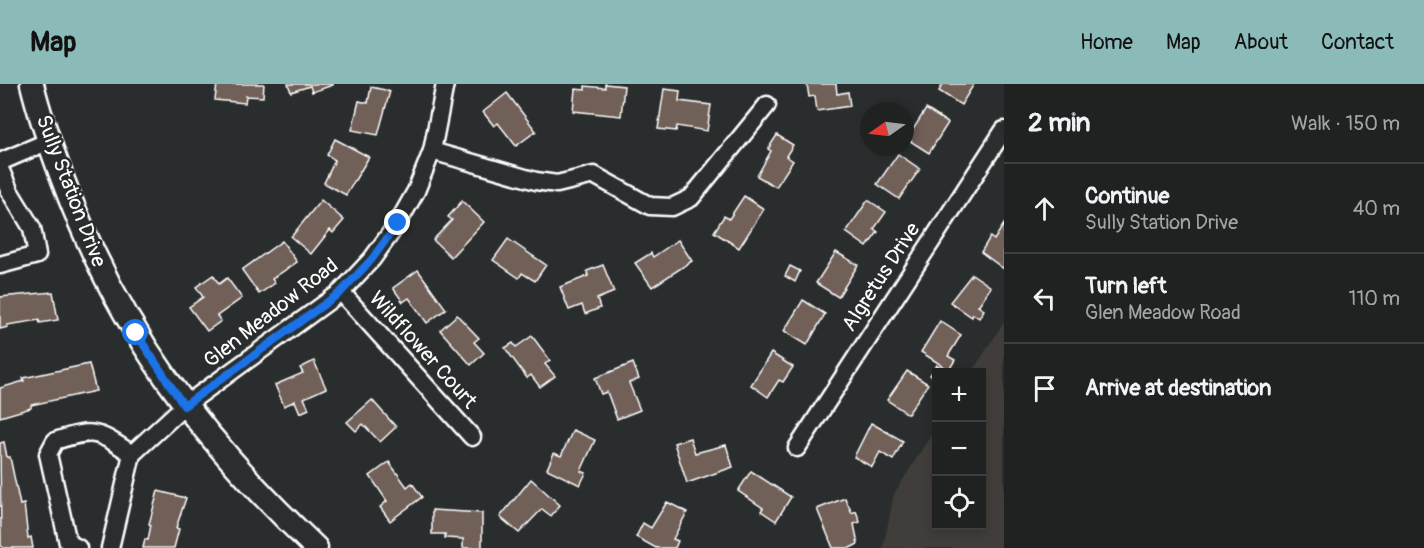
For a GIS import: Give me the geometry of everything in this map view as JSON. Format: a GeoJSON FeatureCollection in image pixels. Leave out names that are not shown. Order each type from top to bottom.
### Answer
{"type":"FeatureCollection","features":[{"type":"Feature","properties":{"kind":"street","name":"Sully Station Drive"},"geometry":{"type":"LineString","coordinates":[[32,84],[49,141],[80,225],[104,278],[136,333],[184,406],[267,502],[316,548]]}},
{"type":"Feature","properties":{"kind":"street","name":"Glen Meadow Road"},"geometry":{"type":"LineString","coordinates":[[132,454],[184,406],[341,292],[372,259],[398,223],[416,191],[432,150],[445,84]]}},
{"type":"Feature","properties":{"kind":"street"},"geometry":{"type":"LineString","coordinates":[[432,150],[536,181],[557,184],[594,175],[650,206],[672,207],[691,198],[767,105]]}},
{"type":"Feature","properties":{"kind":"street","name":"Algretus Drive"},"geometry":{"type":"LineString","coordinates":[[797,448],[1004,129]]}},
{"type":"Feature","properties":{"kind":"street"},"geometry":{"type":"LineString","coordinates":[[0,162],[49,141]]}},
{"type":"Feature","properties":{"kind":"street"},"geometry":{"type":"LineString","coordinates":[[0,168],[10,192],[32,228],[37,255],[0,265]]}},
{"type":"Feature","properties":{"kind":"street","name":"Wildflower Court"},"geometry":{"type":"LineString","coordinates":[[341,292],[471,437]]}},
{"type":"Feature","properties":{"kind":"street"},"geometry":{"type":"LineString","coordinates":[[78,548],[68,543],[48,454],[55,441],[86,431],[106,437],[132,454],[110,548]]}},
{"type":"Feature","properties":{"kind":"shaded area"},"geometry":{"type":"Polygon","coordinates":[[[1004,322],[1004,548],[883,548],[894,494],[932,433],[932,530],[986,530],[986,368],[975,368],[1004,322]]]}},
{"type":"Feature","properties":{"kind":"building"},"geometry":{"type":"Polygon","coordinates":[[[217,84],[264,84],[263,97],[246,96],[245,103],[215,100],[217,84]]]}},
{"type":"Feature","properties":{"kind":"building"},"geometry":{"type":"Polygon","coordinates":[[[288,84],[333,85],[312,92],[310,86],[291,92],[288,84]]]}},
{"type":"Feature","properties":{"kind":"building"},"geometry":{"type":"Polygon","coordinates":[[[605,84],[624,86],[621,116],[573,111],[575,89],[585,90],[585,86],[605,88],[605,84]]]}},
{"type":"Feature","properties":{"kind":"building"},"geometry":{"type":"Polygon","coordinates":[[[807,84],[836,84],[837,94],[848,92],[850,106],[817,111],[815,96],[809,97],[807,84]]]}},
{"type":"Feature","properties":{"kind":"building"},"geometry":{"type":"Polygon","coordinates":[[[943,84],[974,84],[961,105],[939,91],[943,84]]]}},
{"type":"Feature","properties":{"kind":"building"},"geometry":{"type":"Polygon","coordinates":[[[371,87],[390,91],[378,135],[352,130],[359,101],[368,103],[371,87]]]}},
{"type":"Feature","properties":{"kind":"building"},"geometry":{"type":"Polygon","coordinates":[[[664,89],[680,91],[679,101],[711,105],[707,131],[677,126],[676,131],[658,129],[664,89]]]}},
{"type":"Feature","properties":{"kind":"building"},"geometry":{"type":"Polygon","coordinates":[[[507,93],[536,131],[516,146],[498,123],[494,126],[483,112],[507,93]]]}},
{"type":"Feature","properties":{"kind":"building"},"geometry":{"type":"Polygon","coordinates":[[[926,109],[948,123],[929,153],[914,143],[914,128],[926,109]]]}},
{"type":"Feature","properties":{"kind":"building"},"geometry":{"type":"Polygon","coordinates":[[[777,135],[793,145],[786,156],[793,161],[776,187],[757,176],[771,151],[768,149],[777,135]]]}},
{"type":"Feature","properties":{"kind":"building"},"geometry":{"type":"Polygon","coordinates":[[[335,139],[369,157],[346,195],[324,183],[335,160],[327,155],[335,139]]]}},
{"type":"Feature","properties":{"kind":"building"},"geometry":{"type":"Polygon","coordinates":[[[897,156],[901,156],[920,169],[899,199],[877,184],[897,156]]]}},
{"type":"Feature","properties":{"kind":"building"},"geometry":{"type":"Polygon","coordinates":[[[744,196],[764,209],[739,248],[714,232],[724,216],[729,219],[744,196]]]}},
{"type":"Feature","properties":{"kind":"building"},"geometry":{"type":"Polygon","coordinates":[[[321,200],[344,220],[333,233],[330,230],[311,254],[291,237],[321,200]]]}},
{"type":"Feature","properties":{"kind":"building"},"geometry":{"type":"Polygon","coordinates":[[[868,200],[886,212],[874,229],[878,232],[867,247],[846,232],[868,200]]]}},
{"type":"Feature","properties":{"kind":"building"},"geometry":{"type":"Polygon","coordinates":[[[462,201],[484,222],[451,257],[433,240],[452,220],[448,217],[462,201]]]}},
{"type":"Feature","properties":{"kind":"building"},"geometry":{"type":"Polygon","coordinates":[[[1004,224],[1004,269],[981,252],[990,237],[994,240],[1004,224]]]}},
{"type":"Feature","properties":{"kind":"building"},"geometry":{"type":"Polygon","coordinates":[[[508,239],[546,265],[535,281],[522,273],[519,278],[493,260],[508,239]]]}},
{"type":"Feature","properties":{"kind":"building"},"geometry":{"type":"Polygon","coordinates":[[[678,240],[692,261],[652,287],[635,263],[651,253],[653,257],[678,240]]]}},
{"type":"Feature","properties":{"kind":"building"},"geometry":{"type":"Polygon","coordinates":[[[282,241],[297,262],[272,279],[275,283],[259,294],[242,270],[282,241]]]}},
{"type":"Feature","properties":{"kind":"building"},"geometry":{"type":"Polygon","coordinates":[[[836,252],[858,265],[838,297],[816,283],[836,252]]]}},
{"type":"Feature","properties":{"kind":"building"},"geometry":{"type":"Polygon","coordinates":[[[603,265],[614,292],[597,299],[600,308],[585,314],[582,305],[569,310],[560,287],[588,276],[587,271],[603,265]]]}},
{"type":"Feature","properties":{"kind":"building"},"geometry":{"type":"Polygon","coordinates":[[[790,266],[800,271],[795,282],[785,276],[790,266]]]}},
{"type":"Feature","properties":{"kind":"building"},"geometry":{"type":"Polygon","coordinates":[[[418,270],[446,309],[427,323],[409,298],[403,302],[393,288],[418,270]]]}},
{"type":"Feature","properties":{"kind":"building"},"geometry":{"type":"Polygon","coordinates":[[[972,274],[991,287],[978,306],[984,310],[979,318],[973,314],[972,317],[950,302],[972,274]]]}},
{"type":"Feature","properties":{"kind":"building"},"geometry":{"type":"Polygon","coordinates":[[[213,275],[219,284],[227,278],[242,298],[217,316],[221,321],[207,331],[189,307],[203,297],[196,287],[213,275]]]}},
{"type":"Feature","properties":{"kind":"building"},"geometry":{"type":"Polygon","coordinates":[[[53,292],[58,320],[40,323],[39,320],[7,325],[8,327],[0,329],[0,297],[53,292]]]}},
{"type":"Feature","properties":{"kind":"building"},"geometry":{"type":"Polygon","coordinates":[[[803,300],[825,314],[807,345],[784,331],[803,300]]]}},
{"type":"Feature","properties":{"kind":"building"},"geometry":{"type":"Polygon","coordinates":[[[457,315],[479,338],[474,342],[484,353],[471,365],[440,330],[457,315]]]}},
{"type":"Feature","properties":{"kind":"building"},"geometry":{"type":"Polygon","coordinates":[[[940,321],[961,335],[948,356],[955,360],[950,368],[946,368],[921,352],[940,321]]]}},
{"type":"Feature","properties":{"kind":"building"},"geometry":{"type":"Polygon","coordinates":[[[532,336],[550,360],[545,364],[555,376],[540,387],[531,375],[527,378],[505,348],[513,343],[516,347],[532,336]]]}},
{"type":"Feature","properties":{"kind":"building"},"geometry":{"type":"Polygon","coordinates":[[[771,353],[793,367],[783,382],[779,380],[768,397],[751,385],[771,353]]]}},
{"type":"Feature","properties":{"kind":"building"},"geometry":{"type":"Polygon","coordinates":[[[314,361],[326,388],[304,398],[309,409],[300,413],[295,401],[284,406],[275,385],[303,373],[300,368],[314,361]]]}},
{"type":"Feature","properties":{"kind":"building"},"geometry":{"type":"Polygon","coordinates":[[[633,363],[639,379],[629,383],[640,410],[617,419],[607,392],[601,394],[595,378],[633,363]]]}},
{"type":"Feature","properties":{"kind":"building"},"geometry":{"type":"Polygon","coordinates":[[[89,364],[96,391],[31,405],[31,408],[0,417],[0,388],[24,381],[23,378],[89,364]]]}},
{"type":"Feature","properties":{"kind":"building"},"geometry":{"type":"Polygon","coordinates":[[[907,371],[928,384],[908,414],[887,400],[907,371]]]}},
{"type":"Feature","properties":{"kind":"building"},"geometry":{"type":"Polygon","coordinates":[[[372,400],[396,427],[380,442],[363,424],[356,431],[347,422],[372,400]]]}},
{"type":"Feature","properties":{"kind":"building"},"geometry":{"type":"Polygon","coordinates":[[[871,423],[903,441],[893,460],[880,452],[872,467],[854,457],[871,423]]]}},
{"type":"Feature","properties":{"kind":"building"},"geometry":{"type":"Polygon","coordinates":[[[573,430],[595,440],[581,471],[586,473],[580,485],[547,469],[554,453],[561,456],[573,430]]]}},
{"type":"Feature","properties":{"kind":"building"},"geometry":{"type":"Polygon","coordinates":[[[690,438],[695,453],[726,445],[733,467],[687,483],[674,443],[690,438]]]}},
{"type":"Feature","properties":{"kind":"building"},"geometry":{"type":"Polygon","coordinates":[[[4,442],[7,457],[10,457],[20,505],[24,504],[28,538],[31,537],[33,548],[4,548],[1,546],[0,443],[4,442]]]}},
{"type":"Feature","properties":{"kind":"building"},"geometry":{"type":"Polygon","coordinates":[[[389,462],[407,487],[412,483],[422,497],[390,521],[380,507],[387,501],[370,476],[389,462]]]}},
{"type":"Feature","properties":{"kind":"building"},"geometry":{"type":"Polygon","coordinates":[[[751,471],[791,497],[776,521],[761,511],[763,508],[738,491],[751,471]]]}},
{"type":"Feature","properties":{"kind":"building"},"geometry":{"type":"Polygon","coordinates":[[[531,479],[560,505],[551,516],[542,509],[519,533],[500,517],[531,479]]]}},
{"type":"Feature","properties":{"kind":"building"},"geometry":{"type":"Polygon","coordinates":[[[158,491],[186,498],[176,528],[179,529],[174,548],[143,548],[145,539],[148,540],[151,525],[149,524],[158,491]]]}},
{"type":"Feature","properties":{"kind":"building"},"geometry":{"type":"Polygon","coordinates":[[[845,498],[852,513],[856,511],[860,522],[854,524],[858,544],[850,548],[833,548],[817,509],[845,498]]]}},
{"type":"Feature","properties":{"kind":"building"},"geometry":{"type":"Polygon","coordinates":[[[667,502],[687,512],[673,539],[678,541],[675,548],[656,548],[636,537],[643,523],[651,528],[667,502]]]}},
{"type":"Feature","properties":{"kind":"building"},"geometry":{"type":"Polygon","coordinates":[[[432,510],[482,513],[482,548],[463,548],[463,539],[445,538],[445,534],[432,534],[432,510]]]}},
{"type":"Feature","properties":{"kind":"route"},"geometry":{"type":"LineString","coordinates":[[136,333],[184,406],[260,354],[341,292],[372,259],[398,223]]}}]}
